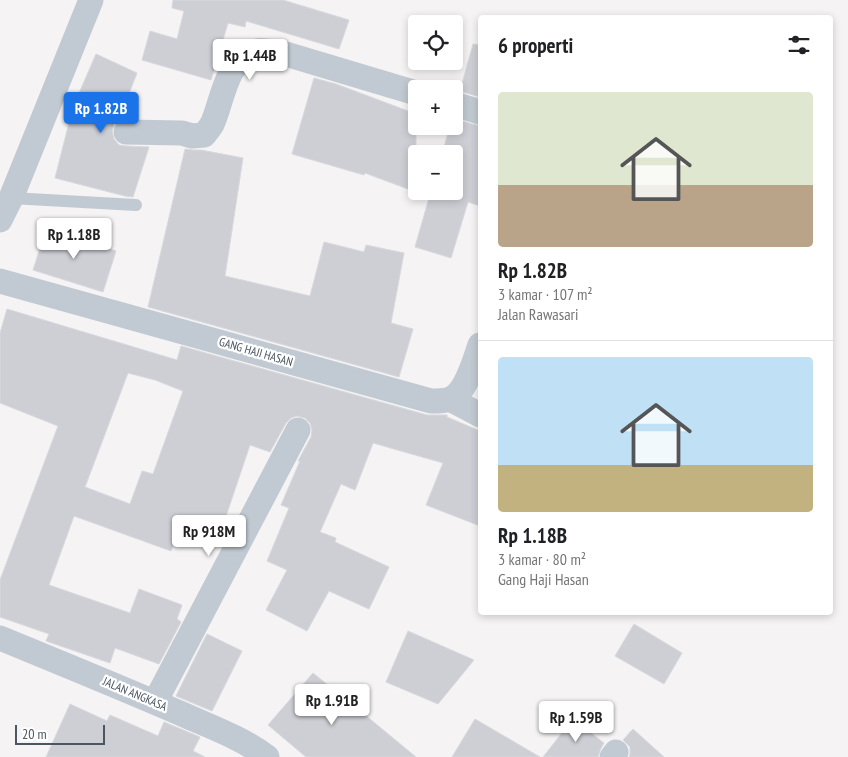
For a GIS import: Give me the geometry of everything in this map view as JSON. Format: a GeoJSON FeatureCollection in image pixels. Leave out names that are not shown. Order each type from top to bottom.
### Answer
{"type":"FeatureCollection","features":[{"type":"Feature","properties":{"kind":"street"},"geometry":{"type":"LineString","coordinates":[[0,220],[11,198],[90,0]]}},
{"type":"Feature","properties":{"kind":"street"},"geometry":{"type":"LineString","coordinates":[[126,132],[204,135],[213,124],[232,70],[249,54],[257,51],[279,52],[408,91]]}},
{"type":"Feature","properties":{"kind":"street"},"geometry":{"type":"LineString","coordinates":[[463,107],[478,111]]}},
{"type":"Feature","properties":{"kind":"street","name":"GANG HAJI HASAN"},"geometry":{"type":"LineString","coordinates":[[0,281],[431,401],[450,399]]}},
{"type":"Feature","properties":{"kind":"street"},"geometry":{"type":"LineString","coordinates":[[450,399],[456,396],[464,387],[478,350]]}},
{"type":"Feature","properties":{"kind":"street"},"geometry":{"type":"LineString","coordinates":[[450,399],[478,414]]}},
{"type":"Feature","properties":{"kind":"street"},"geometry":{"type":"LineString","coordinates":[[155,702],[298,430]]}},
{"type":"Feature","properties":{"kind":"street","name":"JALAN ANGKASA"},"geometry":{"type":"LineString","coordinates":[[0,638],[155,702],[232,737],[258,750],[267,757]]}},
{"type":"Feature","properties":{"kind":"lane"},"geometry":{"type":"LineString","coordinates":[[11,198],[136,205]]}},
{"type":"Feature","properties":{"kind":"building"},"geometry":{"type":"Polygon","coordinates":[[[173,0],[283,0],[349,20],[339,49],[246,21],[245,27],[228,23],[211,80],[142,60],[150,31],[177,39],[184,11],[172,8],[173,0]]]}},
{"type":"Feature","properties":{"kind":"building"},"geometry":{"type":"Polygon","coordinates":[[[473,44],[478,45],[478,96],[463,92],[463,80],[473,44]]]}},
{"type":"Feature","properties":{"kind":"building"},"geometry":{"type":"Polygon","coordinates":[[[96,54],[137,73],[119,119],[114,124],[112,131],[114,139],[119,145],[149,147],[133,197],[55,178],[73,107],[96,54]]]}},
{"type":"Feature","properties":{"kind":"building"},"geometry":{"type":"Polygon","coordinates":[[[314,78],[336,84],[408,111],[408,135],[416,135],[416,145],[408,145],[408,189],[365,173],[364,175],[292,154],[314,78]]]}},
{"type":"Feature","properties":{"kind":"building"},"geometry":{"type":"Polygon","coordinates":[[[463,121],[478,125],[478,205],[468,202],[451,258],[415,247],[428,200],[463,200],[463,145],[445,145],[447,135],[463,135],[463,121]]]}},
{"type":"Feature","properties":{"kind":"building"},"geometry":{"type":"Polygon","coordinates":[[[185,149],[243,158],[225,276],[310,296],[324,242],[364,252],[366,245],[404,253],[391,323],[413,329],[399,377],[148,307],[185,149]]]}},
{"type":"Feature","properties":{"kind":"building"},"geometry":{"type":"Polygon","coordinates":[[[46,229],[116,251],[103,292],[33,270],[46,229]]]}},
{"type":"Feature","properties":{"kind":"building"},"geometry":{"type":"Polygon","coordinates":[[[7,309],[177,360],[181,346],[427,415],[447,415],[447,417],[478,430],[478,525],[426,505],[443,463],[373,443],[355,490],[341,484],[320,532],[336,538],[335,542],[389,567],[369,609],[329,591],[307,631],[266,610],[287,570],[267,561],[289,508],[281,505],[300,461],[298,461],[311,437],[312,430],[310,423],[305,418],[297,416],[291,418],[286,423],[270,452],[250,445],[221,531],[183,519],[171,551],[74,516],[49,585],[130,613],[139,589],[182,605],[177,619],[181,622],[159,664],[115,648],[110,663],[46,641],[49,634],[0,617],[0,580],[58,426],[0,403],[0,333],[7,309]],[[128,373],[85,487],[130,504],[142,471],[153,474],[183,391],[155,380],[128,373]]]}},
{"type":"Feature","properties":{"kind":"building"},"geometry":{"type":"Polygon","coordinates":[[[634,624],[682,653],[664,684],[615,656],[634,624]]]}},
{"type":"Feature","properties":{"kind":"building"},"geometry":{"type":"Polygon","coordinates":[[[408,631],[474,660],[438,704],[386,682],[408,631]]]}},
{"type":"Feature","properties":{"kind":"building"},"geometry":{"type":"Polygon","coordinates":[[[207,634],[242,651],[212,711],[176,696],[207,634]]]}},
{"type":"Feature","properties":{"kind":"building"},"geometry":{"type":"Polygon","coordinates":[[[313,673],[416,757],[306,757],[268,725],[313,673]]]}},
{"type":"Feature","properties":{"kind":"building"},"geometry":{"type":"Polygon","coordinates":[[[70,704],[107,721],[110,715],[158,736],[164,722],[200,737],[193,751],[205,757],[46,757],[70,704]]]}},
{"type":"Feature","properties":{"kind":"building"},"geometry":{"type":"Polygon","coordinates":[[[475,719],[540,757],[452,757],[475,719]]]}},
{"type":"Feature","properties":{"kind":"building"},"geometry":{"type":"Polygon","coordinates":[[[573,719],[604,743],[598,757],[543,757],[573,719]]]}},
{"type":"Feature","properties":{"kind":"building"},"geometry":{"type":"Polygon","coordinates":[[[633,729],[664,757],[629,757],[630,747],[623,740],[633,729]]]}}]}
